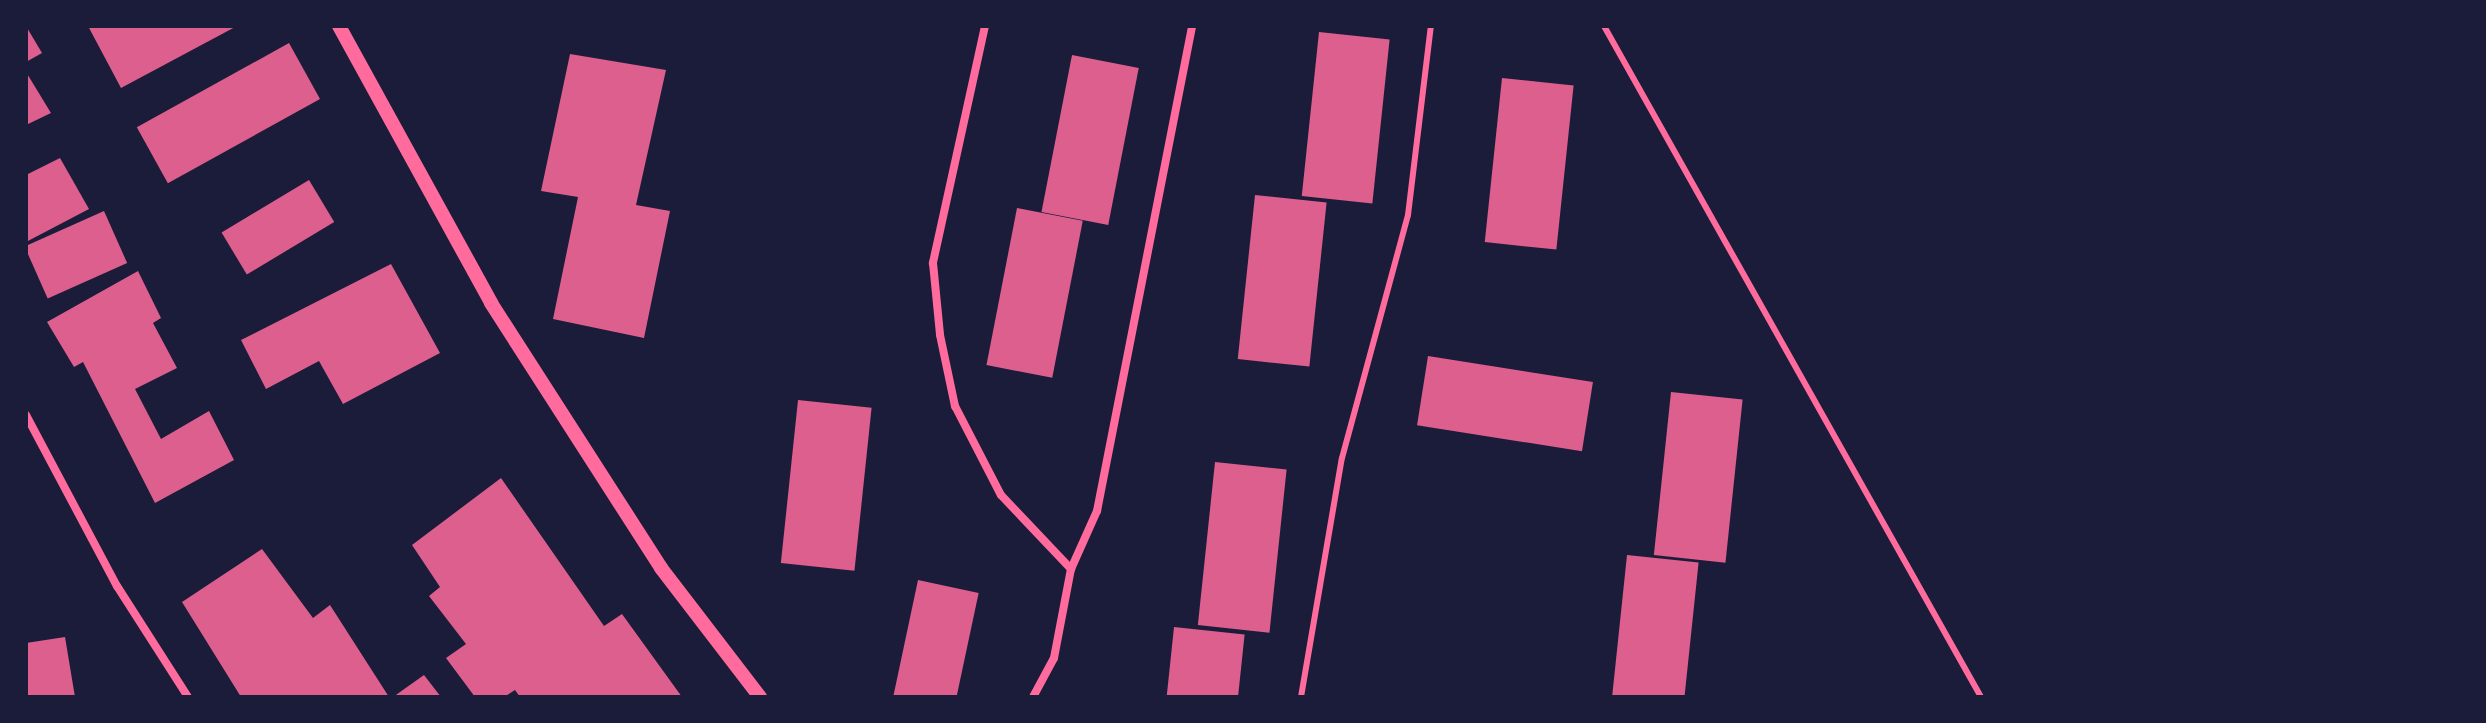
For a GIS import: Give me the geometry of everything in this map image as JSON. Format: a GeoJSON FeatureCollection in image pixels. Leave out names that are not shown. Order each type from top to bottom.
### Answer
{"type":"FeatureCollection","features":[{"type":"Feature","properties":{"kind":"street"},"geometry":{"type":"LineString","coordinates":[[339,26],[491,303],[661,568],[760,697]]}},
{"type":"Feature","properties":{"kind":"street"},"geometry":{"type":"LineString","coordinates":[[985,26],[933,263],[940,335],[955,406],[1001,495],[1071,569]]}},
{"type":"Feature","properties":{"kind":"street"},"geometry":{"type":"LineString","coordinates":[[1033,697],[1054,658],[1071,569],[1097,511],[1192,26]]}},
{"type":"Feature","properties":{"kind":"street"},"geometry":{"type":"LineString","coordinates":[[26,415],[117,586],[188,697]]}},
{"type":"Feature","properties":{"kind":"lane"},"geometry":{"type":"LineString","coordinates":[[1301,697],[1342,458],[1408,215],[1431,26]]}},
{"type":"Feature","properties":{"kind":"lane"},"geometry":{"type":"LineString","coordinates":[[1604,26],[1981,697]]}},
{"type":"Feature","properties":{"kind":"building"},"geometry":{"type":"Polygon","coordinates":[[[26,26],[42,53],[26,62],[26,26]]]}},
{"type":"Feature","properties":{"kind":"building"},"geometry":{"type":"Polygon","coordinates":[[[88,26],[237,26],[121,88],[88,26]]]}},
{"type":"Feature","properties":{"kind":"building"},"geometry":{"type":"Polygon","coordinates":[[[1319,32],[1390,39],[1372,204],[1302,196],[1319,32]]]}},
{"type":"Feature","properties":{"kind":"building"},"geometry":{"type":"Polygon","coordinates":[[[289,43],[320,99],[168,183],[137,127],[289,43]]]}},
{"type":"Feature","properties":{"kind":"building"},"geometry":{"type":"Polygon","coordinates":[[[570,54],[666,70],[636,205],[670,211],[644,338],[553,319],[578,197],[541,191],[570,54]]]}},
{"type":"Feature","properties":{"kind":"building"},"geometry":{"type":"Polygon","coordinates":[[[1072,55],[1139,68],[1108,225],[1041,212],[1072,55]]]}},
{"type":"Feature","properties":{"kind":"building"},"geometry":{"type":"Polygon","coordinates":[[[26,72],[51,113],[26,125],[26,72]]]}},
{"type":"Feature","properties":{"kind":"building"},"geometry":{"type":"Polygon","coordinates":[[[1502,78],[1574,86],[1556,250],[1485,242],[1502,78]]]}},
{"type":"Feature","properties":{"kind":"building"},"geometry":{"type":"Polygon","coordinates":[[[60,158],[89,209],[26,242],[26,175],[60,158]]]}},
{"type":"Feature","properties":{"kind":"building"},"geometry":{"type":"Polygon","coordinates":[[[309,180],[334,222],[247,275],[222,233],[309,180]]]}},
{"type":"Feature","properties":{"kind":"building"},"geometry":{"type":"Polygon","coordinates":[[[1255,195],[1327,203],[1309,367],[1238,359],[1255,195]]]}},
{"type":"Feature","properties":{"kind":"building"},"geometry":{"type":"Polygon","coordinates":[[[1017,208],[1083,221],[1052,378],[986,365],[1017,208]]]}},
{"type":"Feature","properties":{"kind":"building"},"geometry":{"type":"Polygon","coordinates":[[[104,211],[127,263],[48,298],[26,246],[104,211]]]}},
{"type":"Feature","properties":{"kind":"building"},"geometry":{"type":"Polygon","coordinates":[[[391,264],[440,353],[343,404],[319,361],[266,389],[241,340],[391,264]]]}},
{"type":"Feature","properties":{"kind":"building"},"geometry":{"type":"Polygon","coordinates":[[[138,271],[161,318],[153,323],[177,368],[135,389],[161,439],[209,411],[234,460],[155,503],[83,362],[74,367],[47,322],[138,271]]]}},
{"type":"Feature","properties":{"kind":"building"},"geometry":{"type":"Polygon","coordinates":[[[1428,356],[1593,382],[1582,451],[1417,425],[1428,356]]]}},
{"type":"Feature","properties":{"kind":"building"},"geometry":{"type":"Polygon","coordinates":[[[1671,392],[1743,400],[1725,563],[1654,555],[1671,392]]]}},
{"type":"Feature","properties":{"kind":"building"},"geometry":{"type":"Polygon","coordinates":[[[798,400],[872,408],[854,571],[781,563],[798,400]]]}},
{"type":"Feature","properties":{"kind":"building"},"geometry":{"type":"Polygon","coordinates":[[[1215,462],[1287,470],[1269,633],[1198,625],[1215,462]]]}},
{"type":"Feature","properties":{"kind":"building"},"geometry":{"type":"Polygon","coordinates":[[[501,478],[604,626],[622,614],[682,697],[520,697],[515,690],[504,697],[475,697],[446,658],[466,644],[429,596],[440,587],[412,545],[501,478]]]}},
{"type":"Feature","properties":{"kind":"building"},"geometry":{"type":"Polygon","coordinates":[[[262,549],[313,618],[330,605],[389,697],[241,697],[182,602],[262,549]]]}},
{"type":"Feature","properties":{"kind":"building"},"geometry":{"type":"Polygon","coordinates":[[[1627,555],[1699,563],[1684,697],[1612,697],[1627,555]]]}},
{"type":"Feature","properties":{"kind":"building"},"geometry":{"type":"Polygon","coordinates":[[[918,580],[979,593],[957,697],[893,697],[918,580]]]}},
{"type":"Feature","properties":{"kind":"building"},"geometry":{"type":"Polygon","coordinates":[[[1174,627],[1245,634],[1238,697],[1167,697],[1174,627]]]}},
{"type":"Feature","properties":{"kind":"building"},"geometry":{"type":"Polygon","coordinates":[[[65,637],[75,697],[26,697],[26,643],[65,637]]]}},
{"type":"Feature","properties":{"kind":"building"},"geometry":{"type":"Polygon","coordinates":[[[424,675],[441,697],[393,697],[424,675]]]}}]}
